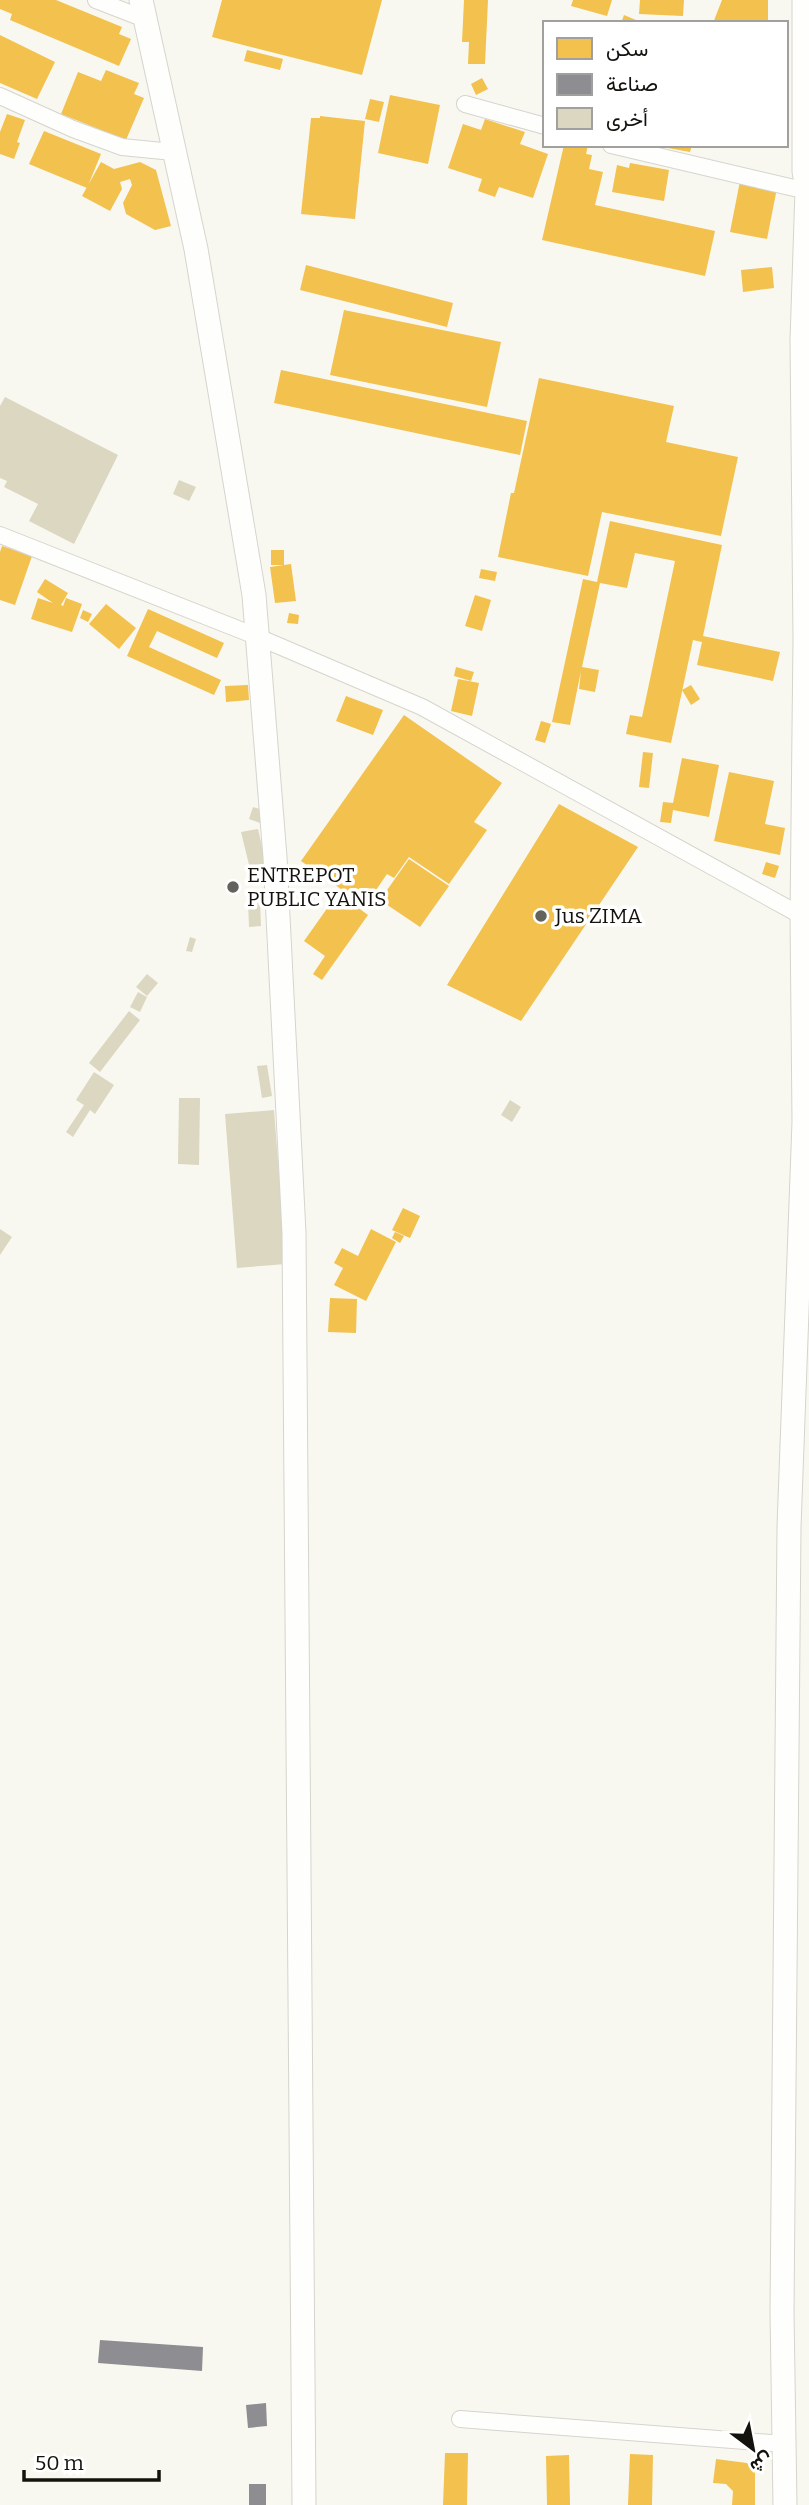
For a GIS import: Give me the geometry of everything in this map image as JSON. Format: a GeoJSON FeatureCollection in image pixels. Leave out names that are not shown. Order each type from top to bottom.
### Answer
{"type":"FeatureCollection","features":[{"type":"Feature","properties":{"kind":"main road"},"geometry":{"type":"LineString","coordinates":[[143,9],[196,249],[254,595],[275,858],[294,1233],[304,2505]]}},
{"type":"Feature","properties":{"kind":"main road"},"geometry":{"type":"LineString","coordinates":[[785,2505],[782,2312],[788,1568],[804,1122],[802,916],[806,866],[807,638],[807,177],[795,89],[806,12]]}},
{"type":"Feature","properties":{"kind":"street"},"geometry":{"type":"LineString","coordinates":[[96,0],[143,9]]}},
{"type":"Feature","properties":{"kind":"street"},"geometry":{"type":"LineString","coordinates":[[0,96],[73,129],[122,147],[173,152]]}},
{"type":"Feature","properties":{"kind":"street"},"geometry":{"type":"LineString","coordinates":[[465,104],[543,125]]}},
{"type":"Feature","properties":{"kind":"street"},"geometry":{"type":"LineString","coordinates":[[618,147],[644,155],[807,177]]}},
{"type":"Feature","properties":{"kind":"street"},"geometry":{"type":"LineString","coordinates":[[0,534],[258,637],[422,707],[802,916]]}},
{"type":"Feature","properties":{"kind":"street"},"geometry":{"type":"LineString","coordinates":[[460,2419],[784,2444]]}},
{"type":"Feature","properties":{"kind":"building: سكن"},"geometry":{"type":"Polygon","coordinates":[[[0,0],[56,0],[122,27],[119,34],[131,39],[119,66],[10,20],[12,14],[0,9],[0,0]]]}},
{"type":"Feature","properties":{"kind":"building: سكن"},"geometry":{"type":"Polygon","coordinates":[[[222,0],[382,0],[362,75],[212,37],[222,0]]]}},
{"type":"Feature","properties":{"kind":"building: سكن"},"geometry":{"type":"Polygon","coordinates":[[[464,0],[488,0],[485,64],[468,64],[469,42],[462,42],[464,0]]]}},
{"type":"Feature","properties":{"kind":"building: سكن"},"geometry":{"type":"Polygon","coordinates":[[[573,0],[612,0],[607,16],[571,6],[573,0]]]}},
{"type":"Feature","properties":{"kind":"building: سكن"},"geometry":{"type":"Polygon","coordinates":[[[640,0],[684,0],[683,16],[639,14],[640,0]]]}},
{"type":"Feature","properties":{"kind":"building: سكن"},"geometry":{"type":"Polygon","coordinates":[[[722,0],[768,0],[768,21],[714,21],[722,0]]]}},
{"type":"Feature","properties":{"kind":"building: سكن"},"geometry":{"type":"Polygon","coordinates":[[[624,15],[636,20],[635,21],[622,21],[624,15]]]}},
{"type":"Feature","properties":{"kind":"building: سكن"},"geometry":{"type":"Polygon","coordinates":[[[0,35],[55,62],[37,99],[0,83],[0,35]]]}},
{"type":"Feature","properties":{"kind":"building: سكن"},"geometry":{"type":"Polygon","coordinates":[[[247,50],[283,59],[280,70],[244,61],[247,50]]]}},
{"type":"Feature","properties":{"kind":"building: سكن"},"geometry":{"type":"Polygon","coordinates":[[[106,70],[139,83],[134,94],[144,98],[126,140],[61,114],[78,72],[101,81],[106,70]]]}},
{"type":"Feature","properties":{"kind":"building: سكن"},"geometry":{"type":"Polygon","coordinates":[[[482,78],[488,89],[476,95],[471,84],[482,78]]]}},
{"type":"Feature","properties":{"kind":"building: سكن"},"geometry":{"type":"Polygon","coordinates":[[[390,95],[440,105],[428,164],[378,153],[390,95]]]}},
{"type":"Feature","properties":{"kind":"building: سكن"},"geometry":{"type":"Polygon","coordinates":[[[370,99],[384,102],[379,122],[365,119],[370,99]]]}},
{"type":"Feature","properties":{"kind":"building: سكن"},"geometry":{"type":"Polygon","coordinates":[[[7,114],[25,120],[14,159],[0,154],[0,132],[7,114]]]}},
{"type":"Feature","properties":{"kind":"building: سكن"},"geometry":{"type":"Polygon","coordinates":[[[320,116],[365,121],[355,219],[301,214],[311,118],[320,116]]]}},
{"type":"Feature","properties":{"kind":"building: سكن"},"geometry":{"type":"Polygon","coordinates":[[[485,119],[525,132],[520,144],[548,154],[533,198],[499,187],[495,197],[478,191],[482,179],[448,168],[463,124],[481,130],[485,119]]]}},
{"type":"Feature","properties":{"kind":"building: سكن"},"geometry":{"type":"Polygon","coordinates":[[[44,131],[101,154],[87,188],[29,164],[44,131]]]}},
{"type":"Feature","properties":{"kind":"building: سكن"},"geometry":{"type":"Polygon","coordinates":[[[564,147],[588,147],[586,154],[592,155],[589,169],[603,172],[595,205],[715,231],[705,276],[542,240],[564,147]]]}},
{"type":"Feature","properties":{"kind":"building: سكن"},"geometry":{"type":"Polygon","coordinates":[[[668,147],[691,147],[690,152],[668,147]]]}},
{"type":"Feature","properties":{"kind":"building: سكن"},"geometry":{"type":"Polygon","coordinates":[[[101,162],[114,169],[140,162],[156,170],[171,226],[155,230],[126,214],[123,203],[132,185],[130,179],[120,182],[122,189],[110,211],[82,196],[101,162]]]}},
{"type":"Feature","properties":{"kind":"building: سكن"},"geometry":{"type":"Polygon","coordinates":[[[630,163],[669,170],[664,201],[612,192],[617,165],[629,168],[630,163]]]}},
{"type":"Feature","properties":{"kind":"building: سكن"},"geometry":{"type":"Polygon","coordinates":[[[740,181],[777,188],[767,239],[730,232],[740,181]]]}},
{"type":"Feature","properties":{"kind":"building: سكن"},"geometry":{"type":"Polygon","coordinates":[[[306,265],[453,303],[447,327],[300,290],[306,265]]]}},
{"type":"Feature","properties":{"kind":"building: سكن"},"geometry":{"type":"Polygon","coordinates":[[[772,267],[774,288],[743,292],[741,270],[772,267]]]}},
{"type":"Feature","properties":{"kind":"building: سكن"},"geometry":{"type":"Polygon","coordinates":[[[344,310],[501,342],[487,407],[330,375],[344,310]]]}},
{"type":"Feature","properties":{"kind":"building: سكن"},"geometry":{"type":"Polygon","coordinates":[[[281,370],[527,421],[520,455],[274,403],[281,370]]]}},
{"type":"Feature","properties":{"kind":"building: سكن"},"geometry":{"type":"Polygon","coordinates":[[[539,378],[674,406],[666,442],[738,457],[721,536],[602,512],[588,576],[498,557],[539,378]]]}},
{"type":"Feature","properties":{"kind":"building: سكن"},"geometry":{"type":"Polygon","coordinates":[[[610,521],[722,545],[703,636],[780,652],[773,681],[697,665],[702,642],[693,640],[671,743],[626,734],[630,715],[642,717],[675,561],[635,553],[627,588],[600,583],[582,667],[599,670],[595,692],[579,689],[581,671],[570,725],[552,722],[583,579],[597,582],[610,521]]]}},
{"type":"Feature","properties":{"kind":"building: سكن"},"geometry":{"type":"Polygon","coordinates":[[[2,546],[32,556],[15,605],[0,600],[2,546]]]}},
{"type":"Feature","properties":{"kind":"building: سكن"},"geometry":{"type":"Polygon","coordinates":[[[271,550],[284,550],[284,565],[271,565],[271,550]]]}},
{"type":"Feature","properties":{"kind":"building: سكن"},"geometry":{"type":"Polygon","coordinates":[[[291,564],[296,601],[275,603],[270,567],[291,564]]]}},
{"type":"Feature","properties":{"kind":"building: سكن"},"geometry":{"type":"Polygon","coordinates":[[[481,569],[497,572],[495,581],[479,578],[481,569]]]}},
{"type":"Feature","properties":{"kind":"building: سكن"},"geometry":{"type":"Polygon","coordinates":[[[45,579],[68,593],[61,605],[63,606],[66,598],[82,604],[72,632],[31,619],[38,598],[53,603],[37,592],[45,579]]]}},
{"type":"Feature","properties":{"kind":"building: سكن"},"geometry":{"type":"Polygon","coordinates":[[[475,595],[491,600],[482,631],[465,626],[475,595]]]}},
{"type":"Feature","properties":{"kind":"building: سكن"},"geometry":{"type":"Polygon","coordinates":[[[106,604],[136,628],[119,649],[89,624],[106,604]]]}},
{"type":"Feature","properties":{"kind":"building: سكن"},"geometry":{"type":"Polygon","coordinates":[[[148,609],[224,643],[217,658],[157,631],[149,647],[221,680],[214,695],[127,656],[148,609]]]}},
{"type":"Feature","properties":{"kind":"building: سكن"},"geometry":{"type":"Polygon","coordinates":[[[83,610],[92,614],[88,622],[80,618],[83,610]]]}},
{"type":"Feature","properties":{"kind":"building: سكن"},"geometry":{"type":"Polygon","coordinates":[[[289,613],[299,615],[298,624],[287,623],[289,613]]]}},
{"type":"Feature","properties":{"kind":"building: سكن"},"geometry":{"type":"Polygon","coordinates":[[[456,667],[474,672],[471,681],[454,676],[456,667]]]}},
{"type":"Feature","properties":{"kind":"building: سكن"},"geometry":{"type":"Polygon","coordinates":[[[458,679],[479,683],[472,716],[451,711],[458,679]]]}},
{"type":"Feature","properties":{"kind":"building: سكن"},"geometry":{"type":"Polygon","coordinates":[[[248,685],[249,700],[226,702],[225,686],[248,685]]]}},
{"type":"Feature","properties":{"kind":"building: سكن"},"geometry":{"type":"Polygon","coordinates":[[[691,685],[700,699],[691,705],[682,690],[691,685]]]}},
{"type":"Feature","properties":{"kind":"building: سكن"},"geometry":{"type":"Polygon","coordinates":[[[346,696],[383,710],[373,735],[336,721],[346,696]]]}},
{"type":"Feature","properties":{"kind":"building: سكن"},"geometry":{"type":"Polygon","coordinates":[[[404,715],[502,783],[474,822],[487,830],[449,884],[409,857],[394,878],[387,874],[365,906],[301,861],[404,715]]]}},
{"type":"Feature","properties":{"kind":"building: سكن"},"geometry":{"type":"Polygon","coordinates":[[[541,721],[551,724],[545,743],[535,740],[541,721]]]}},
{"type":"Feature","properties":{"kind":"building: سكن"},"geometry":{"type":"Polygon","coordinates":[[[643,752],[653,753],[649,788],[639,787],[643,752]]]}},
{"type":"Feature","properties":{"kind":"building: سكن"},"geometry":{"type":"Polygon","coordinates":[[[682,758],[719,765],[709,817],[673,810],[671,823],[660,822],[663,802],[673,803],[682,758]]]}},
{"type":"Feature","properties":{"kind":"building: سكن"},"geometry":{"type":"Polygon","coordinates":[[[729,772],[774,781],[765,824],[785,828],[780,855],[714,841],[729,772]]]}},
{"type":"Feature","properties":{"kind":"building: سكن","name":"Jus ZIMA"},"geometry":{"type":"Polygon","coordinates":[[[559,804],[638,847],[521,1021],[447,985],[559,804]]]}},
{"type":"Feature","properties":{"kind":"building: سكن"},"geometry":{"type":"Polygon","coordinates":[[[409,859],[449,886],[420,927],[380,900],[409,859]]]}},
{"type":"Feature","properties":{"kind":"building: سكن"},"geometry":{"type":"Polygon","coordinates":[[[766,862],[779,866],[775,878],[762,874],[766,862]]]}},
{"type":"Feature","properties":{"kind":"building: سكن"},"geometry":{"type":"Polygon","coordinates":[[[338,893],[368,915],[322,980],[313,974],[325,956],[304,941],[338,893]]]}},
{"type":"Feature","properties":{"kind":"building: سكن"},"geometry":{"type":"Polygon","coordinates":[[[403,1208],[420,1216],[410,1238],[392,1230],[403,1208]]]}},
{"type":"Feature","properties":{"kind":"building: سكن"},"geometry":{"type":"Polygon","coordinates":[[[371,1229],[396,1242],[366,1301],[334,1285],[343,1268],[334,1263],[342,1248],[358,1256],[371,1229]]]}},
{"type":"Feature","properties":{"kind":"building: سكن"},"geometry":{"type":"Polygon","coordinates":[[[395,1232],[404,1236],[400,1243],[392,1238],[395,1232]]]}},
{"type":"Feature","properties":{"kind":"building: سكن"},"geometry":{"type":"Polygon","coordinates":[[[330,1298],[357,1299],[356,1333],[328,1332],[330,1298]]]}},
{"type":"Feature","properties":{"kind":"building: سكن"},"geometry":{"type":"Polygon","coordinates":[[[445,2453],[468,2453],[467,2505],[443,2505],[445,2453]]]}},
{"type":"Feature","properties":{"kind":"building: سكن"},"geometry":{"type":"Polygon","coordinates":[[[630,2454],[653,2455],[652,2505],[628,2505],[630,2454]]]}},
{"type":"Feature","properties":{"kind":"building: سكن"},"geometry":{"type":"Polygon","coordinates":[[[569,2455],[570,2505],[547,2505],[546,2456],[569,2455]]]}},
{"type":"Feature","properties":{"kind":"building: سكن"},"geometry":{"type":"Polygon","coordinates":[[[716,2459],[747,2463],[755,2473],[755,2505],[732,2505],[733,2491],[726,2484],[713,2483],[716,2459]]]}},
{"type":"Feature","properties":{"kind":"building: صناعة"},"geometry":{"type":"Polygon","coordinates":[[[100,2340],[203,2347],[202,2371],[98,2363],[100,2340]]]}},
{"type":"Feature","properties":{"kind":"building: صناعة"},"geometry":{"type":"Polygon","coordinates":[[[266,2403],[267,2426],[248,2428],[246,2405],[266,2403]]]}},
{"type":"Feature","properties":{"kind":"building: صناعة"},"geometry":{"type":"Polygon","coordinates":[[[249,2484],[266,2484],[266,2505],[249,2505],[249,2484]]]}},
{"type":"Feature","properties":{"kind":"building: أخرى"},"geometry":{"type":"Polygon","coordinates":[[[5,397],[118,455],[74,544],[29,521],[38,504],[4,487],[7,481],[0,478],[0,406],[5,397]]]}},
{"type":"Feature","properties":{"kind":"building: أخرى"},"geometry":{"type":"Polygon","coordinates":[[[179,480],[196,487],[189,501],[173,494],[179,480]]]}},
{"type":"Feature","properties":{"kind":"building: أخرى"},"geometry":{"type":"Polygon","coordinates":[[[253,807],[263,810],[260,823],[249,819],[253,807]]]}},
{"type":"Feature","properties":{"kind":"building: أخرى"},"geometry":{"type":"Polygon","coordinates":[[[258,829],[268,873],[252,877],[241,832],[258,829]]]}},
{"type":"Feature","properties":{"kind":"building: أخرى"},"geometry":{"type":"Polygon","coordinates":[[[248,901],[260,901],[261,926],[249,927],[248,901]]]}},
{"type":"Feature","properties":{"kind":"building: أخرى"},"geometry":{"type":"Polygon","coordinates":[[[190,937],[196,939],[192,952],[186,951],[190,937]]]}},
{"type":"Feature","properties":{"kind":"building: أخرى"},"geometry":{"type":"Polygon","coordinates":[[[147,974],[158,983],[147,996],[136,987],[147,974]]]}},
{"type":"Feature","properties":{"kind":"building: أخرى"},"geometry":{"type":"Polygon","coordinates":[[[138,992],[147,997],[140,1012],[130,1007],[138,992]]]}},
{"type":"Feature","properties":{"kind":"building: أخرى"},"geometry":{"type":"Polygon","coordinates":[[[129,1011],[140,1020],[100,1072],[89,1063],[129,1011]]]}},
{"type":"Feature","properties":{"kind":"building: أخرى"},"geometry":{"type":"Polygon","coordinates":[[[267,1065],[272,1096],[262,1098],[257,1066],[267,1065]]]}},
{"type":"Feature","properties":{"kind":"building: أخرى"},"geometry":{"type":"Polygon","coordinates":[[[94,1072],[114,1085],[95,1114],[90,1110],[73,1137],[66,1132],[84,1105],[76,1100],[94,1072]]]}},
{"type":"Feature","properties":{"kind":"building: أخرى"},"geometry":{"type":"Polygon","coordinates":[[[179,1098],[200,1098],[199,1165],[178,1164],[179,1098]]]}},
{"type":"Feature","properties":{"kind":"building: أخرى"},"geometry":{"type":"Polygon","coordinates":[[[510,1100],[521,1107],[512,1122],[501,1115],[510,1100]]]}},
{"type":"Feature","properties":{"kind":"building: أخرى"},"geometry":{"type":"Polygon","coordinates":[[[274,1110],[286,1264],[237,1268],[225,1114],[274,1110]]]}},
{"type":"Feature","properties":{"kind":"building: أخرى"},"geometry":{"type":"Polygon","coordinates":[[[0,1229],[12,1237],[0,1255],[0,1229]]]}},
{"type":"Feature","properties":{"kind":"place","name":"ENTREPOT PUBLIC YANIS"},"geometry":{"type":"Point","coordinates":[233,887]}},
{"type":"Feature","properties":{"kind":"place","name":"Jus ZIMA"},"geometry":{"type":"Point","coordinates":[541,916]}}]}
